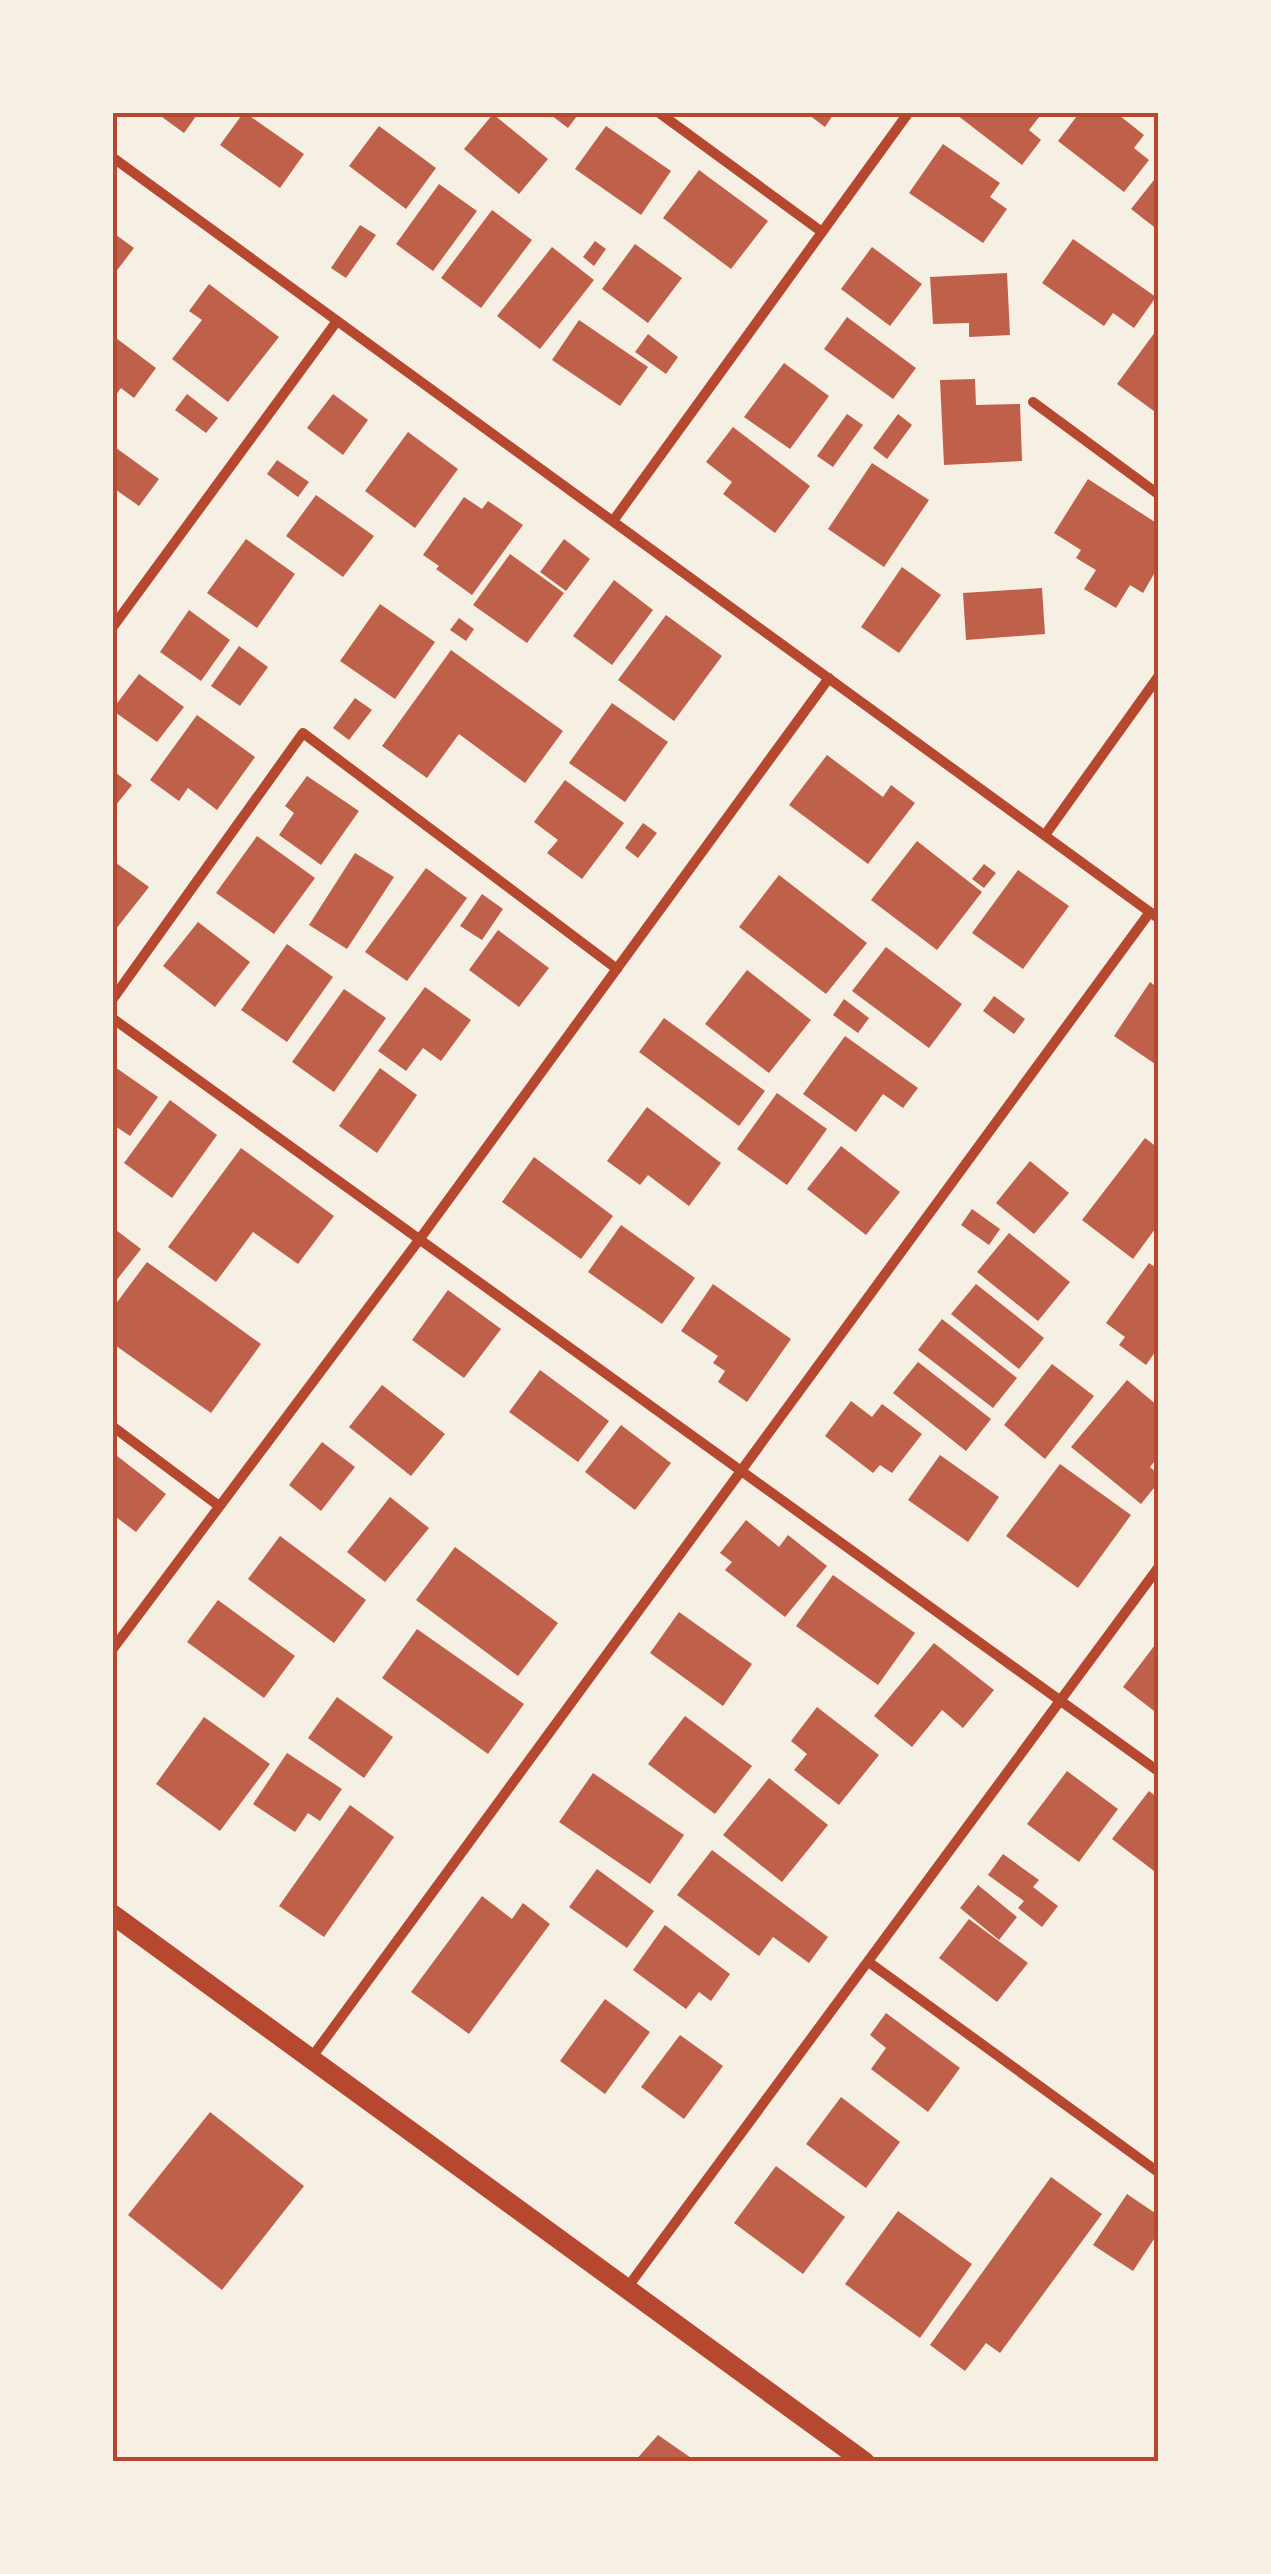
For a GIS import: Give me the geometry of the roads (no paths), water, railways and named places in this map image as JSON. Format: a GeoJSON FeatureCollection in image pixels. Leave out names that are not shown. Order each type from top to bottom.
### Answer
{"type":"FeatureCollection","features":[{"type":"Feature","properties":{"kind":"main road"},"geometry":{"type":"LineString","coordinates":[[114,1918],[865,2462]]}},
{"type":"Feature","properties":{"kind":"street"},"geometry":{"type":"LineString","coordinates":[[658,112],[822,232]]}},
{"type":"Feature","properties":{"kind":"street"},"geometry":{"type":"LineString","coordinates":[[613,521],[910,112]]}},
{"type":"Feature","properties":{"kind":"street"},"geometry":{"type":"LineString","coordinates":[[112,157],[1154,915],[312,2058]]}},
{"type":"Feature","properties":{"kind":"street"},"geometry":{"type":"LineString","coordinates":[[112,628],[337,321]]}},
{"type":"Feature","properties":{"kind":"street"},"geometry":{"type":"LineString","coordinates":[[1033,402],[1158,494]]}},
{"type":"Feature","properties":{"kind":"street"},"geometry":{"type":"LineString","coordinates":[[1045,835],[1158,677]]}},
{"type":"Feature","properties":{"kind":"street"},"geometry":{"type":"LineString","coordinates":[[112,1650],[419,1240],[829,678]]}},
{"type":"Feature","properties":{"kind":"street"},"geometry":{"type":"LineString","coordinates":[[112,1000],[303,733],[618,968]]}},
{"type":"Feature","properties":{"kind":"street"},"geometry":{"type":"LineString","coordinates":[[112,1018],[1158,1771]]}},
{"type":"Feature","properties":{"kind":"street"},"geometry":{"type":"LineString","coordinates":[[112,1426],[219,1506]]}},
{"type":"Feature","properties":{"kind":"street"},"geometry":{"type":"LineString","coordinates":[[627,2288],[1158,1568]]}},
{"type":"Feature","properties":{"kind":"street"},"geometry":{"type":"LineString","coordinates":[[870,1962],[1158,2172]]}}]}
